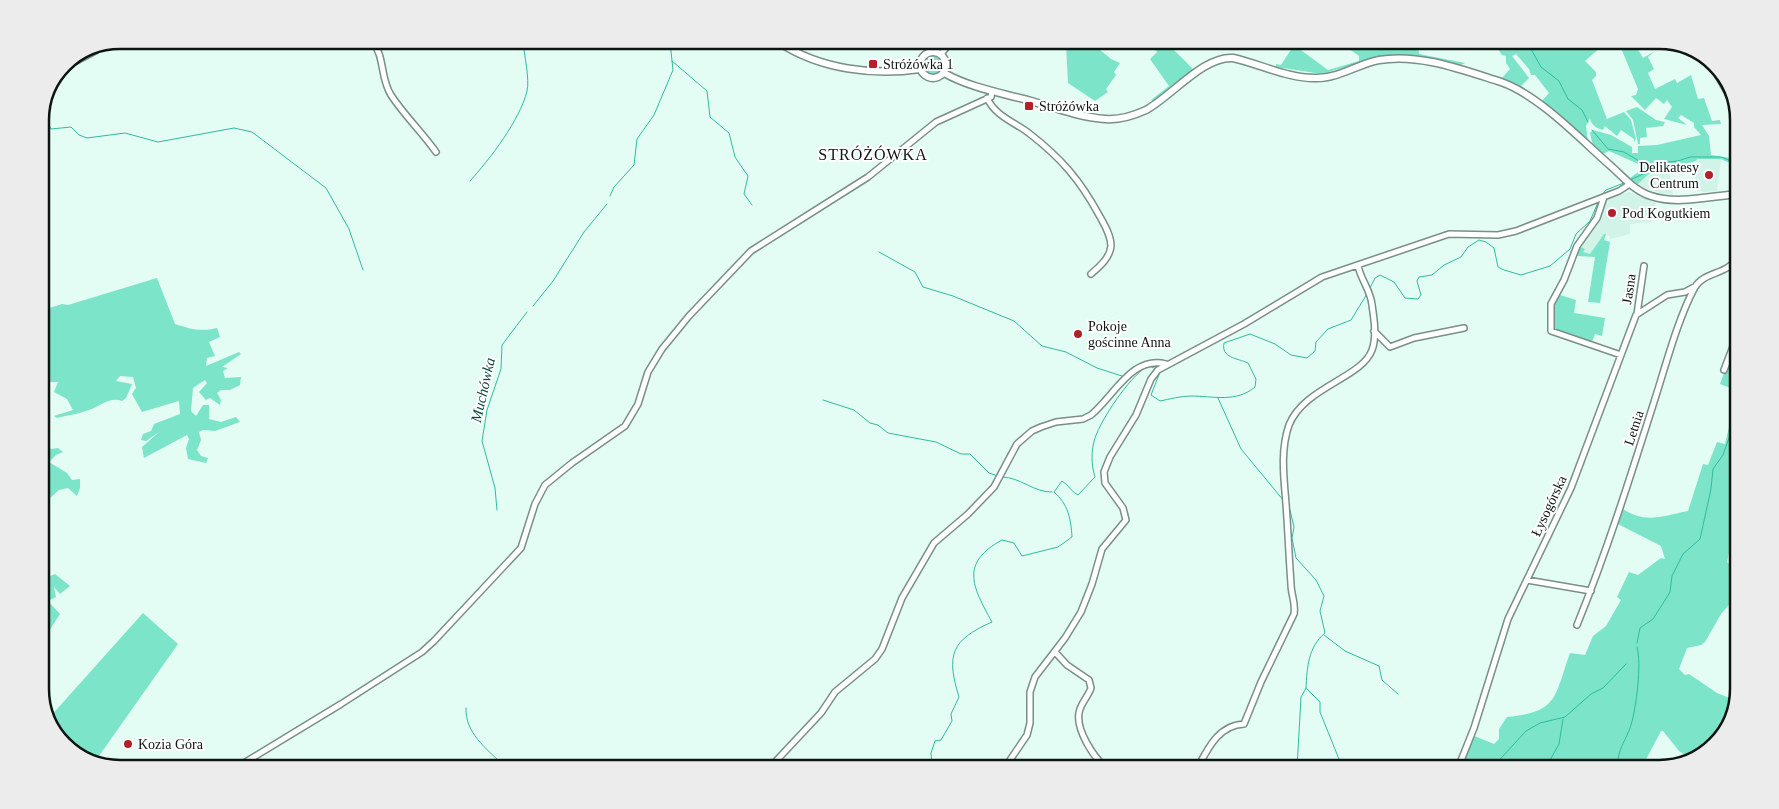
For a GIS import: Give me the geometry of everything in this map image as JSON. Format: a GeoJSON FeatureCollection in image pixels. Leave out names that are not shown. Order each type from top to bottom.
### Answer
{"type":"FeatureCollection","features":[{"type":"Feature","properties":{"kind":"main road"},"geometry":{"type":"LineString","coordinates":[[792,49],[812,59],[842,67],[888,72],[920,69],[930,78],[940,77],[944,73],[946,64],[941,54],[936,52],[926,54],[920,63],[920,69]]}},
{"type":"Feature","properties":{"kind":"main road"},"geometry":{"type":"LineString","coordinates":[[944,73],[967,84],[1088,116],[1120,118],[1136,114],[1152,106],[1208,64],[1222,58],[1233,58],[1301,77],[1317,78],[1330,77],[1377,61],[1408,58],[1464,71],[1519,90],[1630,183],[1652,196],[1664,199],[1730,195]]}},
{"type":"Feature","properties":{"kind":"street"},"geometry":{"type":"LineString","coordinates":[[376,49],[380,56],[384,83],[391,95],[419,128],[436,152]]}},
{"type":"Feature","properties":{"kind":"street"},"geometry":{"type":"LineString","coordinates":[[941,54],[945,49]]}},
{"type":"Feature","properties":{"kind":"street"},"geometry":{"type":"LineString","coordinates":[[249,760],[422,652],[434,641],[521,548],[535,504],[546,485],[572,463],[624,426],[638,404],[648,372],[662,348],[689,316],[751,251],[868,177],[936,122],[991,97],[992,91]]}},
{"type":"Feature","properties":{"kind":"street"},"geometry":{"type":"LineString","coordinates":[[987,98],[996,113],[1031,134],[1074,174],[1084,187],[1105,226],[1111,244],[1103,263],[1091,274]]}},
{"type":"Feature","properties":{"kind":"street"},"geometry":{"type":"LineString","coordinates":[[1010,760],[1027,735],[1030,723],[1029,700],[1032,685],[1085,604],[1102,548],[1126,520],[1123,508],[1105,483],[1104,472],[1110,457],[1136,415],[1157,371],[1166,364],[1244,324],[1322,277],[1449,234],[1498,235],[1516,231],[1600,198],[1630,183]]}},
{"type":"Feature","properties":{"kind":"street"},"geometry":{"type":"LineString","coordinates":[[1600,198],[1598,218],[1577,246],[1564,280],[1551,304],[1551,332],[1621,355]]}},
{"type":"Feature","properties":{"kind":"street"},"geometry":{"type":"LineString","coordinates":[[1202,760],[1213,740],[1237,724],[1244,724],[1260,682],[1294,614],[1286,502],[1282,481],[1287,435],[1292,419],[1316,393],[1364,362],[1372,351],[1374,331],[1371,297],[1358,266]]}},
{"type":"Feature","properties":{"kind":"street","name":"Jasna"},"geometry":{"type":"LineString","coordinates":[[1636,315],[1644,266]]}},
{"type":"Feature","properties":{"kind":"street"},"geometry":{"type":"LineString","coordinates":[[1636,315],[1667,295],[1685,292],[1696,286],[1707,275],[1730,268]]}},
{"type":"Feature","properties":{"kind":"street","name":"Letnia"},"geometry":{"type":"LineString","coordinates":[[1577,625],[1608,548],[1675,336],[1696,286]]}},
{"type":"Feature","properties":{"kind":"street","name":"Łysogórska"},"geometry":{"type":"LineString","coordinates":[[1461,760],[1474,728],[1502,636],[1574,481],[1636,315]]}},
{"type":"Feature","properties":{"kind":"street"},"geometry":{"type":"LineString","coordinates":[[1374,331],[1390,347],[1414,338],[1464,328]]}},
{"type":"Feature","properties":{"kind":"street"},"geometry":{"type":"LineString","coordinates":[[1724,370],[1730,354]]}},
{"type":"Feature","properties":{"kind":"street"},"geometry":{"type":"LineString","coordinates":[[777,760],[821,713],[835,692],[875,659],[882,649],[906,591],[934,543],[968,514],[999,480],[1017,444],[1032,431],[1056,422],[1083,419],[1095,411],[1141,365],[1148,362],[1166,364]]}},
{"type":"Feature","properties":{"kind":"street"},"geometry":{"type":"LineString","coordinates":[[1527,580],[1591,591]]}},
{"type":"Feature","properties":{"kind":"street"},"geometry":{"type":"LineString","coordinates":[[1055,652],[1067,665],[1089,680],[1091,688],[1078,716],[1098,760]]}},
{"type":"Feature","properties":{"kind":"shaded area"},"geometry":{"type":"Polygon","coordinates":[[[1696,159],[1721,159],[1717,191],[1704,192],[1695,189],[1696,159]]]}},
{"type":"Feature","properties":{"kind":"shaded area"},"geometry":{"type":"Polygon","coordinates":[[[1665,166],[1666,169],[1669,169],[1673,195],[1661,194],[1640,185],[1640,181],[1655,168],[1665,166]]]}},
{"type":"Feature","properties":{"kind":"shaded area"},"geometry":{"type":"Polygon","coordinates":[[[1629,192],[1656,203],[1651,222],[1630,224],[1630,234],[1610,239],[1609,236],[1604,234],[1590,254],[1578,251],[1600,219],[1607,200],[1629,192]]]}},
{"type":"Feature","properties":{"kind":"green space"},"geometry":{"type":"Polygon","coordinates":[[[1066,49],[1099,49],[1111,59],[1120,63],[1114,72],[1116,75],[1106,89],[1108,92],[1095,101],[1068,83],[1066,49]]]}},
{"type":"Feature","properties":{"kind":"green space"},"geometry":{"type":"Polygon","coordinates":[[[1155,49],[1173,49],[1194,70],[1212,59],[1153,101],[1151,100],[1169,86],[1150,59],[1157,52],[1155,49]]]}},
{"type":"Feature","properties":{"kind":"green space"},"geometry":{"type":"Polygon","coordinates":[[[1291,49],[1299,49],[1328,70],[1359,61],[1359,56],[1349,49],[1418,49],[1419,54],[1465,63],[1459,66],[1416,56],[1394,55],[1375,58],[1322,74],[1276,67],[1276,64],[1281,65],[1291,49]]]}},
{"type":"Feature","properties":{"kind":"green space"},"geometry":{"type":"Polygon","coordinates":[[[1498,49],[1599,49],[1585,61],[1596,72],[1596,76],[1592,80],[1607,119],[1624,112],[1631,120],[1636,139],[1634,142],[1634,139],[1621,130],[1617,136],[1605,126],[1603,130],[1596,127],[1591,123],[1590,118],[1586,126],[1588,142],[1541,102],[1549,93],[1535,75],[1531,75],[1529,69],[1516,54],[1512,56],[1529,78],[1521,86],[1539,101],[1487,75],[1486,73],[1502,78],[1510,69],[1506,63],[1506,56],[1502,55],[1498,49]]]}},
{"type":"Feature","properties":{"kind":"green space"},"geometry":{"type":"Polygon","coordinates":[[[1621,49],[1637,49],[1643,58],[1655,51],[1648,57],[1654,69],[1648,73],[1655,89],[1675,79],[1677,83],[1691,75],[1698,99],[1704,98],[1712,121],[1720,120],[1721,124],[1702,125],[1709,136],[1711,155],[1730,158],[1730,163],[1721,159],[1697,159],[1696,161],[1669,169],[1666,169],[1665,166],[1655,168],[1638,184],[1630,178],[1645,167],[1609,151],[1603,154],[1593,146],[1590,133],[1593,130],[1611,135],[1632,147],[1632,153],[1638,153],[1638,146],[1657,145],[1701,135],[1694,127],[1694,123],[1681,115],[1678,118],[1687,125],[1664,119],[1672,107],[1667,100],[1664,104],[1656,98],[1645,110],[1631,96],[1636,95],[1638,89],[1621,49]]]}},
{"type":"Feature","properties":{"kind":"green space"},"geometry":{"type":"Polygon","coordinates":[[[933,56],[939,59],[942,65],[939,71],[933,74],[927,71],[924,65],[927,59],[933,56]]]}},
{"type":"Feature","properties":{"kind":"green space"},"geometry":{"type":"Polygon","coordinates":[[[1637,107],[1656,120],[1665,122],[1663,126],[1646,128],[1647,137],[1640,138],[1640,144],[1638,144],[1633,120],[1626,111],[1637,107]]]}},
{"type":"Feature","properties":{"kind":"green space"},"geometry":{"type":"Polygon","coordinates":[[[1604,234],[1606,234],[1604,240],[1610,242],[1600,303],[1588,302],[1595,257],[1577,256],[1581,247],[1585,249],[1583,252],[1590,254],[1604,234]]]}},
{"type":"Feature","properties":{"kind":"green space"},"geometry":{"type":"Polygon","coordinates":[[[157,278],[175,324],[206,330],[217,328],[220,337],[209,342],[215,356],[207,358],[206,366],[239,352],[241,354],[222,367],[228,368],[223,371],[225,378],[241,377],[240,385],[230,390],[221,390],[217,393],[221,400],[220,405],[210,398],[206,400],[199,392],[207,383],[205,380],[193,388],[191,411],[196,416],[203,405],[209,405],[209,419],[221,422],[236,417],[240,422],[215,431],[203,430],[199,432],[201,440],[197,450],[201,456],[208,458],[206,463],[188,459],[186,448],[189,439],[187,435],[144,458],[142,447],[159,432],[146,441],[141,440],[143,434],[151,431],[154,424],[180,414],[179,401],[142,412],[132,394],[136,388],[133,377],[120,376],[116,381],[132,384],[126,398],[122,401],[113,400],[85,411],[57,418],[54,416],[73,410],[67,399],[54,392],[58,382],[49,383],[49,308],[62,304],[68,305],[157,278]]]}},
{"type":"Feature","properties":{"kind":"green space"},"geometry":{"type":"Polygon","coordinates":[[[1560,295],[1576,300],[1574,313],[1605,318],[1602,336],[1595,334],[1592,342],[1556,331],[1554,329],[1553,305],[1560,295]]]}},
{"type":"Feature","properties":{"kind":"green space"},"geometry":{"type":"Polygon","coordinates":[[[1730,357],[1730,388],[1720,384],[1730,357]]]}},
{"type":"Feature","properties":{"kind":"green space"},"geometry":{"type":"Polygon","coordinates":[[[1730,423],[1730,547],[1727,562],[1730,565],[1730,604],[1721,614],[1705,642],[1701,645],[1687,648],[1679,669],[1685,675],[1689,674],[1717,693],[1729,698],[1725,716],[1713,736],[1699,748],[1685,755],[1661,731],[1646,760],[1463,760],[1472,735],[1494,744],[1499,739],[1499,729],[1507,717],[1524,715],[1546,706],[1557,691],[1570,653],[1585,655],[1593,636],[1606,626],[1621,600],[1617,597],[1629,572],[1638,575],[1661,558],[1665,559],[1661,546],[1618,524],[1623,509],[1631,514],[1647,518],[1662,517],[1688,511],[1703,464],[1708,465],[1717,442],[1725,444],[1730,423]]]}},
{"type":"Feature","properties":{"kind":"green space"},"geometry":{"type":"Polygon","coordinates":[[[49,446],[51,449],[58,448],[63,452],[56,455],[49,462],[49,446]]]}},
{"type":"Feature","properties":{"kind":"green space"},"geometry":{"type":"Polygon","coordinates":[[[49,462],[67,473],[72,480],[80,479],[80,488],[77,496],[68,488],[59,490],[49,499],[49,462]]]}},
{"type":"Feature","properties":{"kind":"green space"},"geometry":{"type":"Polygon","coordinates":[[[55,574],[70,586],[60,594],[54,587],[56,597],[49,600],[49,576],[55,574]]]}},
{"type":"Feature","properties":{"kind":"green space"},"geometry":{"type":"Polygon","coordinates":[[[49,602],[60,614],[49,631],[49,602]]]}},
{"type":"Feature","properties":{"kind":"green space"},"geometry":{"type":"Polygon","coordinates":[[[143,613],[178,644],[98,757],[77,746],[63,732],[53,713],[143,613]]]}},
{"type":"Feature","properties":{"kind":"waterway"},"geometry":{"type":"LineString","coordinates":[[470,181],[503,139],[523,102],[528,86],[524,49]]}},
{"type":"Feature","properties":{"kind":"waterway","name":"Muchówka"},"geometry":{"type":"LineString","coordinates":[[610,196],[614,187],[634,165],[637,139],[654,115],[673,70],[671,49]]}},
{"type":"Feature","properties":{"kind":"waterway"},"geometry":{"type":"LineString","coordinates":[[1531,49],[1541,67],[1559,81],[1568,99],[1582,110],[1588,122]]}},
{"type":"Feature","properties":{"kind":"waterway"},"geometry":{"type":"LineString","coordinates":[[672,61],[707,91],[710,117],[729,133],[735,157],[748,176],[744,194],[752,205]]}},
{"type":"Feature","properties":{"kind":"waterway"},"geometry":{"type":"LineString","coordinates":[[49,125],[51,129],[71,127],[79,135],[87,138],[125,133],[158,142],[234,128],[252,132],[326,188],[349,229],[363,270]]}},
{"type":"Feature","properties":{"kind":"waterway"},"geometry":{"type":"LineString","coordinates":[[1592,130],[1608,149],[1624,152],[1651,168]]}},
{"type":"Feature","properties":{"kind":"waterway"},"geometry":{"type":"LineString","coordinates":[[1630,180],[1643,174],[1657,163],[1678,161],[1690,157],[1721,157],[1730,161]]}},
{"type":"Feature","properties":{"kind":"waterway"},"geometry":{"type":"LineString","coordinates":[[1600,197],[1606,190],[1624,183]]}},
{"type":"Feature","properties":{"kind":"waterway"},"geometry":{"type":"LineString","coordinates":[[1370,288],[1375,278],[1380,275],[1394,282],[1405,298],[1418,299],[1421,295],[1417,281],[1419,277],[1432,275],[1444,265],[1461,257],[1468,247],[1479,240],[1486,242],[1494,248],[1498,267],[1504,270],[1521,275],[1550,266],[1570,249],[1576,234],[1590,221],[1599,200]]}},
{"type":"Feature","properties":{"kind":"waterway","name":"Muchówka"},"geometry":{"type":"LineString","coordinates":[[533,306],[553,281],[584,232],[607,204]]}},
{"type":"Feature","properties":{"kind":"waterway"},"geometry":{"type":"LineString","coordinates":[[879,252],[915,272],[923,287],[953,296],[1014,321],[1042,346],[1066,352],[1097,368],[1125,377]]}},
{"type":"Feature","properties":{"kind":"waterway"},"geometry":{"type":"LineString","coordinates":[[1160,372],[1151,395],[1160,401],[1187,396],[1224,398],[1248,392],[1255,387],[1256,379],[1248,363],[1227,355],[1224,343],[1250,334],[1275,344],[1291,355],[1307,358],[1315,351],[1316,342],[1328,329],[1351,320],[1367,294]]}},
{"type":"Feature","properties":{"kind":"waterway","name":"Muchówka"},"geometry":{"type":"LineString","coordinates":[[497,510],[495,488],[482,441],[487,410],[501,369],[502,345],[527,312]]}},
{"type":"Feature","properties":{"kind":"waterway"},"geometry":{"type":"LineString","coordinates":[[1149,366],[1157,369]]}},
{"type":"Feature","properties":{"kind":"waterway"},"geometry":{"type":"LineString","coordinates":[[932,760],[931,753],[935,741],[941,740],[952,721],[951,714],[959,697],[953,670],[955,650],[968,635],[992,622],[975,586],[975,567],[980,557],[1002,540],[1014,543],[1022,556],[1058,547],[1072,537],[1068,512],[1063,502],[1054,492],[1062,481],[1078,495],[1095,477],[1092,453],[1098,430],[1124,389],[1146,367]]}},
{"type":"Feature","properties":{"kind":"waterway"},"geometry":{"type":"LineString","coordinates":[[1218,398],[1241,449],[1284,501]]}},
{"type":"Feature","properties":{"kind":"waterway"},"geometry":{"type":"LineString","coordinates":[[823,400],[854,410],[870,423],[878,425],[888,433],[936,442],[961,454],[970,454],[989,473],[998,476]]}},
{"type":"Feature","properties":{"kind":"waterway"},"geometry":{"type":"LineString","coordinates":[[1637,643],[1640,628],[1653,619],[1670,592],[1672,576],[1683,554],[1700,539],[1711,489],[1713,469],[1723,455],[1730,435]]}},
{"type":"Feature","properties":{"kind":"waterway"},"geometry":{"type":"LineString","coordinates":[[1002,477],[1015,479],[1040,490],[1052,492]]}},
{"type":"Feature","properties":{"kind":"waterway"},"geometry":{"type":"LineString","coordinates":[[1289,506],[1294,527],[1292,538],[1296,558],[1316,580],[1324,596],[1320,611],[1325,633],[1312,651],[1308,666],[1306,688],[1320,702],[1320,712],[1339,760]]}},
{"type":"Feature","properties":{"kind":"waterway"},"geometry":{"type":"LineString","coordinates":[[1324,635],[1345,651],[1379,666],[1382,680],[1398,694]]}},
{"type":"Feature","properties":{"kind":"waterway"},"geometry":{"type":"LineString","coordinates":[[1618,760],[1635,708],[1639,674],[1637,647]]}},
{"type":"Feature","properties":{"kind":"waterway"},"geometry":{"type":"LineString","coordinates":[[1499,760],[1526,731],[1540,723],[1565,717],[1591,694],[1603,688],[1626,664]]}},
{"type":"Feature","properties":{"kind":"waterway"},"geometry":{"type":"LineString","coordinates":[[1297,760],[1301,697],[1306,688]]}},
{"type":"Feature","properties":{"kind":"waterway"},"geometry":{"type":"LineString","coordinates":[[466,708],[469,725],[473,732],[483,746],[498,760]]}},
{"type":"Feature","properties":{"kind":"waterway"},"geometry":{"type":"LineString","coordinates":[[1550,760],[1559,744],[1563,719]]}},
{"type":"Feature","properties":{"kind":"place","name":"Stróżówka 1"},"geometry":{"type":"Point","coordinates":[873,64]}},
{"type":"Feature","properties":{"kind":"place","name":"Stróżówka"},"geometry":{"type":"Point","coordinates":[1029,106]}},
{"type":"Feature","properties":{"kind":"place","name":"Delikatesy Centrum"},"geometry":{"type":"Point","coordinates":[1709,175]}},
{"type":"Feature","properties":{"kind":"place","name":"Pod Kogutkiem"},"geometry":{"type":"Point","coordinates":[1612,213]}},
{"type":"Feature","properties":{"kind":"place","name":"Pokoje gościnne Anna"},"geometry":{"type":"Point","coordinates":[1078,334]}},
{"type":"Feature","properties":{"kind":"place","name":"Kozia Góra"},"geometry":{"type":"Point","coordinates":[128,744]}},
{"type":"Feature","properties":{"kind":"district","name":"STRÓŻÓWKA"},"geometry":{"type":"Point","coordinates":[873,154]}}]}
